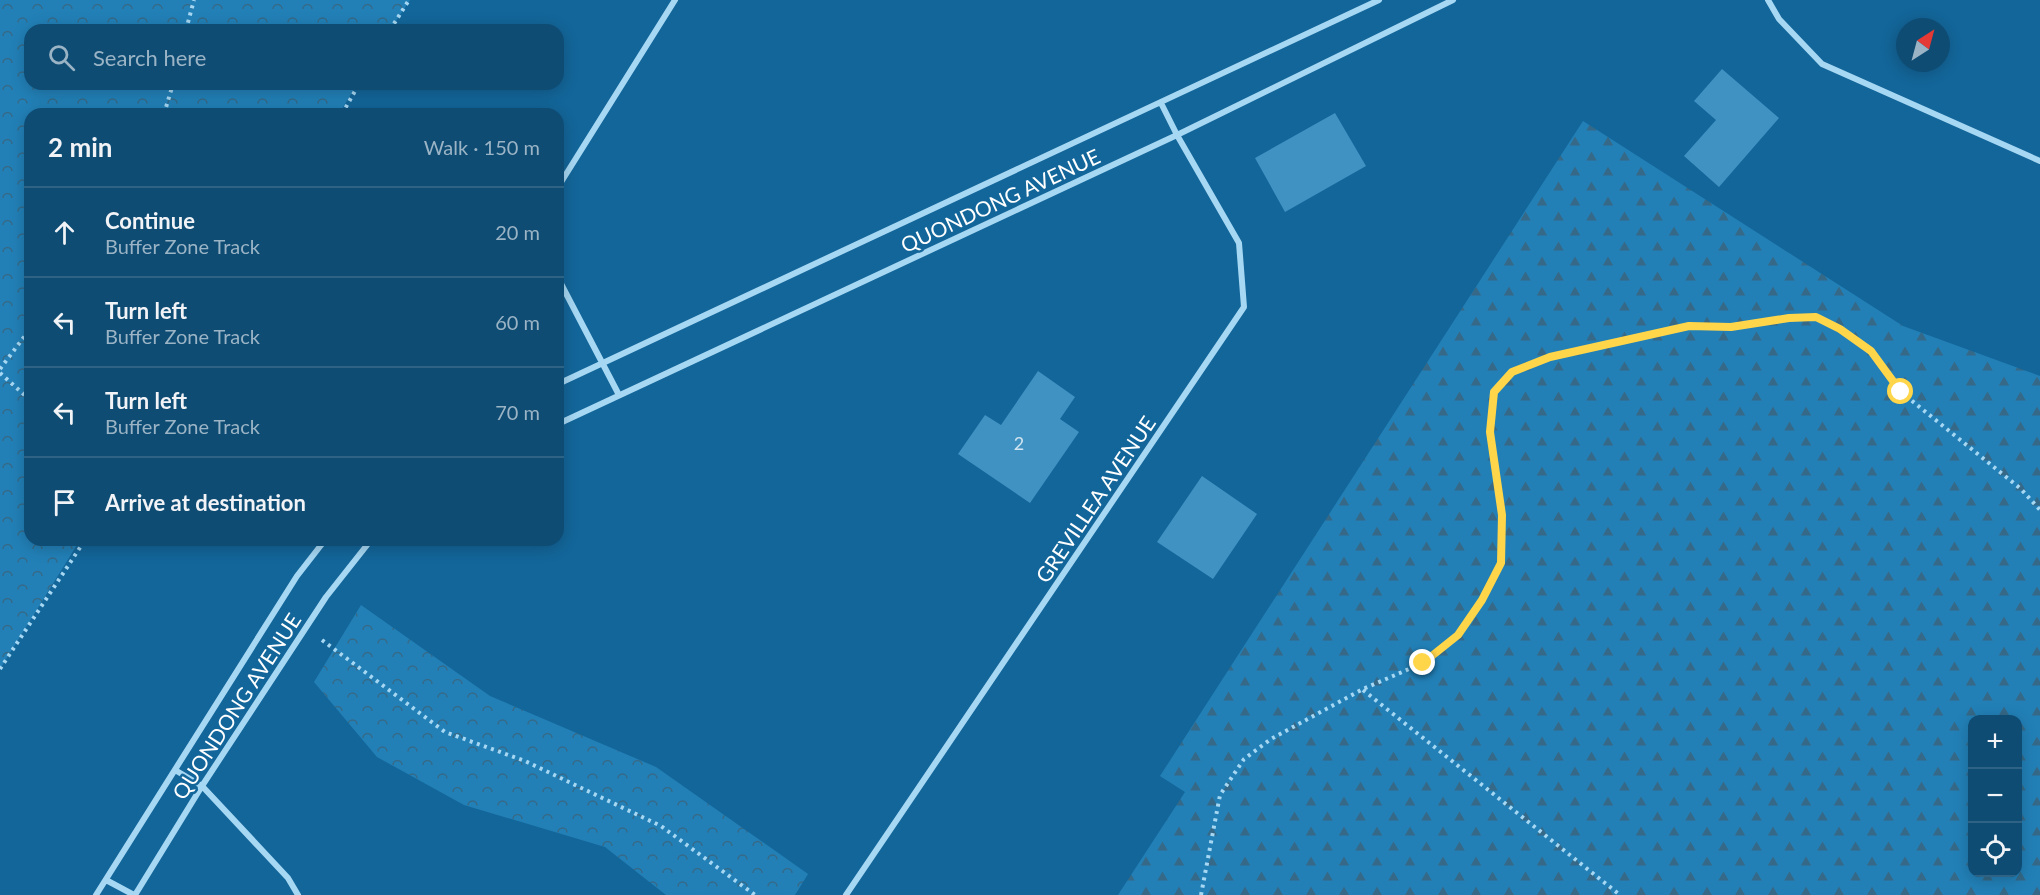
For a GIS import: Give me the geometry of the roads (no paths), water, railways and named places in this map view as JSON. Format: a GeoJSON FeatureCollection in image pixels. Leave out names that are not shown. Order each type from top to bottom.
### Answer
{"type":"FeatureCollection","features":[{"type":"Feature","properties":{"kind":"street"},"geometry":{"type":"LineString","coordinates":[[564,177],[675,0]]}},
{"type":"Feature","properties":{"kind":"street","name":"QUONDONG AVENUE"},"geometry":{"type":"LineString","coordinates":[[564,381],[1379,0]]}},
{"type":"Feature","properties":{"kind":"street","name":"QUONDONG AVENUE"},"geometry":{"type":"LineString","coordinates":[[564,421],[1177,135],[1453,0]]}},
{"type":"Feature","properties":{"kind":"street"},"geometry":{"type":"LineString","coordinates":[[1768,0],[1779,19],[1822,64],[2040,161]]}},
{"type":"Feature","properties":{"kind":"street","name":"GREVILLEA AVENUE"},"geometry":{"type":"LineString","coordinates":[[846,895],[1244,307],[1239,243],[1161,103]]}},
{"type":"Feature","properties":{"kind":"street"},"geometry":{"type":"LineString","coordinates":[[564,289],[619,395]]}},
{"type":"Feature","properties":{"kind":"street","name":"QUONDONG AVENUE"},"geometry":{"type":"LineString","coordinates":[[96,895],[297,576],[320,546]]}},
{"type":"Feature","properties":{"kind":"street","name":"QUONDONG AVENUE"},"geometry":{"type":"LineString","coordinates":[[134,895],[202,786],[326,597],[366,546]]}},
{"type":"Feature","properties":{"kind":"street"},"geometry":{"type":"LineString","coordinates":[[175,770],[202,786],[288,878],[298,895]]}},
{"type":"Feature","properties":{"kind":"street"},"geometry":{"type":"LineString","coordinates":[[106,880],[134,895]]}}]}
